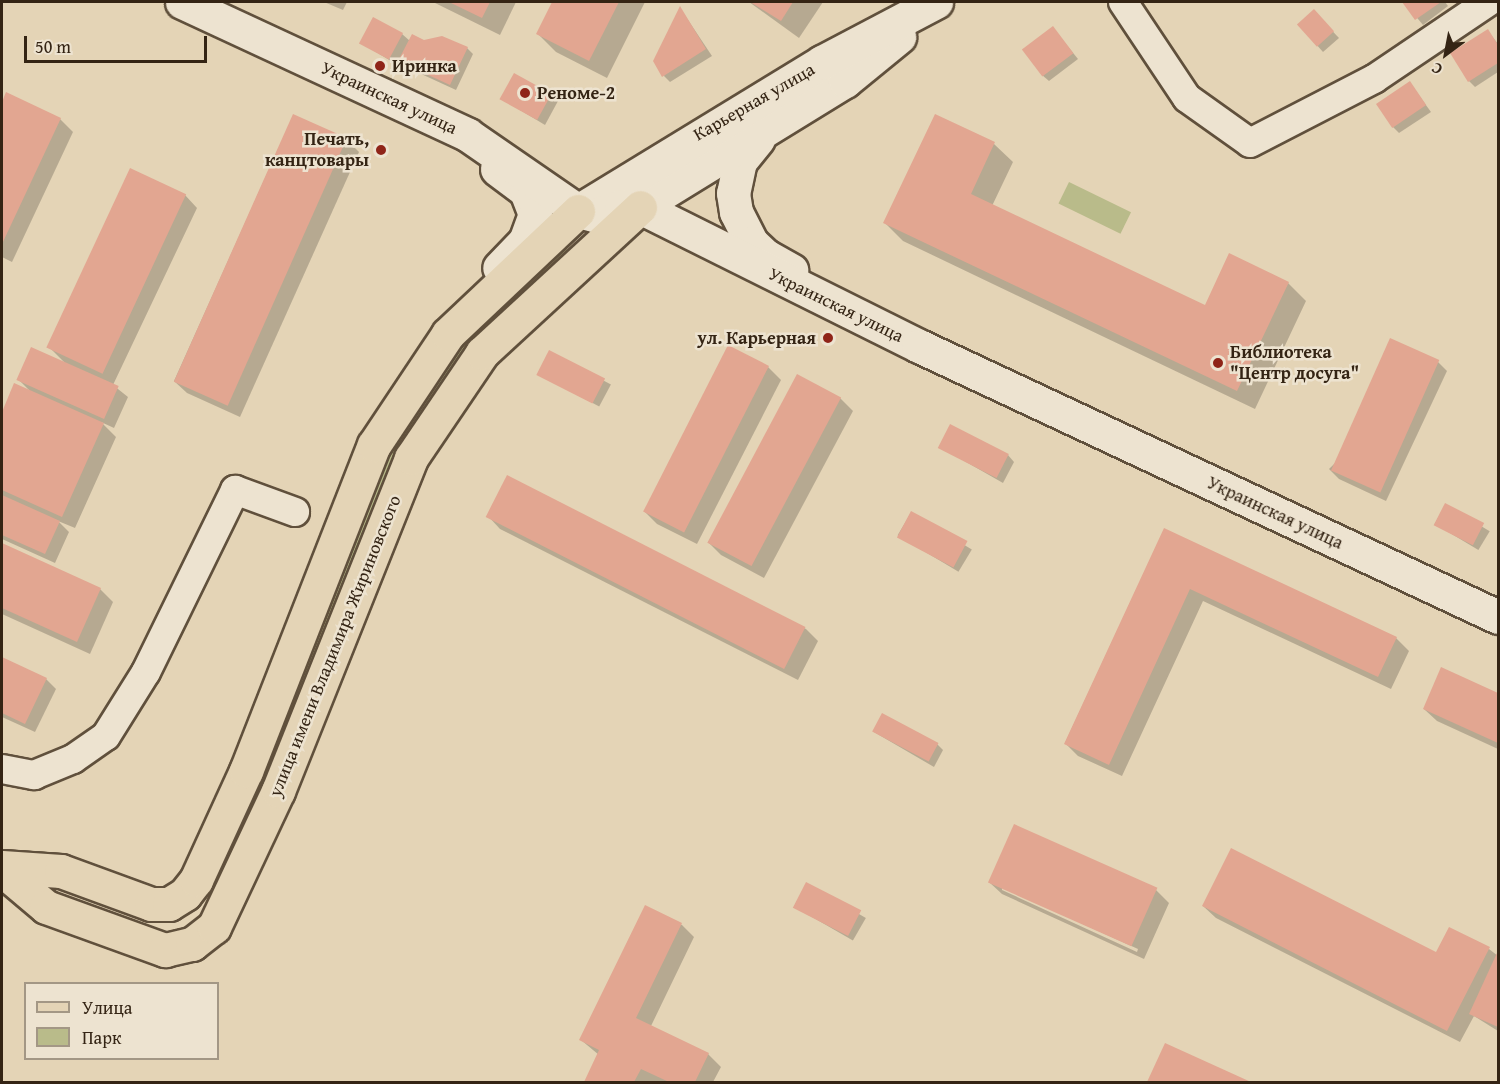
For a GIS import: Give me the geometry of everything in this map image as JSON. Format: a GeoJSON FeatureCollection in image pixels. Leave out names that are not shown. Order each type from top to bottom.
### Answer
{"type":"FeatureCollection","features":[{"type":"Feature","properties":{"kind":"main road","name":"Украинская улица"},"geometry":{"type":"LineString","coordinates":[[182,2],[468,135],[578,211]]}},
{"type":"Feature","properties":{"kind":"main road","name":"Карьерная улица"},"geometry":{"type":"LineString","coordinates":[[578,211],[822,62],[936,2]]}},
{"type":"Feature","properties":{"kind":"main road","name":"Карьерная улица"},"geometry":{"type":"LineString","coordinates":[[640,207],[845,81],[941,2]]}},
{"type":"Feature","properties":{"kind":"main road"},"geometry":{"type":"LineString","coordinates":[[415,111],[526,191],[536,214],[525,241],[474,293],[448,334]]}},
{"type":"Feature","properties":{"kind":"main road"},"geometry":{"type":"LineString","coordinates":[[769,128],[749,147],[735,176],[736,212],[743,230],[766,256],[859,307],[919,346]]}},
{"type":"Feature","properties":{"kind":"main road"},"geometry":{"type":"LineString","coordinates":[[578,211],[594,215],[621,206],[640,207]]}},
{"type":"Feature","properties":{"kind":"main road","name":"Украинская улица"},"geometry":{"type":"LineString","coordinates":[[640,207],[919,346],[1498,617]]}},
{"type":"Feature","properties":{"kind":"main road","name":"улица имени Владимира Жириновского"},"geometry":{"type":"LineString","coordinates":[[2,869],[46,907],[165,950],[192,944],[213,927],[278,790],[411,458],[482,353],[640,207]]}},
{"type":"Feature","properties":{"kind":"main road","name":"улица имени Владимира Жириновского"},"geometry":{"type":"LineString","coordinates":[[2,869],[61,871],[151,904],[169,904],[196,880],[246,771],[374,445],[448,334],[578,211]]}},
{"type":"Feature","properties":{"kind":"street"},"geometry":{"type":"LineString","coordinates":[[1122,2],[1187,98],[1250,143],[1374,79],[1488,2]]}},
{"type":"Feature","properties":{"kind":"street"},"geometry":{"type":"LineString","coordinates":[[2,769],[34,775],[74,759],[106,736],[146,672],[235,490],[295,512]]}},
{"type":"Feature","properties":{"kind":"green space"},"geometry":{"type":"Polygon","coordinates":[[[1069,182],[1131,212],[1120,234],[1058,204],[1069,182]]]}},
{"type":"Feature","properties":{"kind":"green space"},"geometry":{"type":"Polygon","coordinates":[[[565,244],[567,251],[534,282],[527,275],[565,244]]]}},
{"type":"Feature","properties":{"kind":"green space"},"geometry":{"type":"Polygon","coordinates":[[[493,310],[500,316],[291,718],[243,834],[233,830],[380,465],[452,354],[493,310]]]}},
{"type":"Feature","properties":{"kind":"building"},"geometry":{"type":"Polygon","coordinates":[[[449,2],[490,2],[482,18],[449,2]]]}},
{"type":"Feature","properties":{"kind":"building"},"geometry":{"type":"Polygon","coordinates":[[[552,2],[619,2],[589,61],[536,34],[552,2]]]}},
{"type":"Feature","properties":{"kind":"building"},"geometry":{"type":"Polygon","coordinates":[[[750,2],[793,2],[781,21],[750,2]]]}},
{"type":"Feature","properties":{"kind":"building"},"geometry":{"type":"Polygon","coordinates":[[[1402,2],[1441,2],[1415,20],[1402,2]]]}},
{"type":"Feature","properties":{"kind":"building"},"geometry":{"type":"Polygon","coordinates":[[[680,6],[706,49],[662,77],[653,61],[680,6]]]}},
{"type":"Feature","properties":{"kind":"building"},"geometry":{"type":"Polygon","coordinates":[[[1314,9],[1334,31],[1317,47],[1297,24],[1314,9]]]}},
{"type":"Feature","properties":{"kind":"building"},"geometry":{"type":"Polygon","coordinates":[[[373,17],[403,33],[389,59],[359,43],[373,17]]]}},
{"type":"Feature","properties":{"kind":"building"},"geometry":{"type":"Polygon","coordinates":[[[1053,26],[1073,53],[1042,77],[1022,49],[1053,26]]]}},
{"type":"Feature","properties":{"kind":"building"},"geometry":{"type":"Polygon","coordinates":[[[1488,29],[1498,45],[1498,63],[1468,82],[1450,53],[1488,29]]]}},
{"type":"Feature","properties":{"kind":"building"},"geometry":{"type":"Polygon","coordinates":[[[412,34],[424,40],[442,36],[468,47],[450,85],[398,61],[412,34]]]}},
{"type":"Feature","properties":{"kind":"building"},"geometry":{"type":"Polygon","coordinates":[[[514,73],[552,94],[537,120],[499,99],[514,73]]]}},
{"type":"Feature","properties":{"kind":"building"},"geometry":{"type":"Polygon","coordinates":[[[1410,81],[1426,105],[1392,128],[1376,104],[1410,81]]]}},
{"type":"Feature","properties":{"kind":"building"},"geometry":{"type":"Polygon","coordinates":[[[6,92],[61,118],[2,244],[2,102],[6,92]]]}},
{"type":"Feature","properties":{"kind":"building"},"geometry":{"type":"Polygon","coordinates":[[[293,114],[347,138],[228,406],[174,382],[293,114]]]}},
{"type":"Feature","properties":{"kind":"building"},"geometry":{"type":"Polygon","coordinates":[[[935,114],[995,142],[971,194],[1205,305],[1229,253],[1289,282],[1237,391],[883,223],[935,114]]]}},
{"type":"Feature","properties":{"kind":"building"},"geometry":{"type":"Polygon","coordinates":[[[130,168],[186,194],[103,374],[46,347],[130,168]]]}},
{"type":"Feature","properties":{"kind":"building"},"geometry":{"type":"Polygon","coordinates":[[[1390,338],[1439,360],[1380,492],[1331,470],[1390,338]]]}},
{"type":"Feature","properties":{"kind":"building"},"geometry":{"type":"Polygon","coordinates":[[[728,345],[769,366],[684,533],[643,512],[728,345]]]}},
{"type":"Feature","properties":{"kind":"building"},"geometry":{"type":"Polygon","coordinates":[[[31,347],[119,386],[104,419],[16,380],[31,347]]]}},
{"type":"Feature","properties":{"kind":"building"},"geometry":{"type":"Polygon","coordinates":[[[549,350],[605,379],[592,404],[536,375],[549,350]]]}},
{"type":"Feature","properties":{"kind":"building"},"geometry":{"type":"Polygon","coordinates":[[[797,374],[841,397],[751,566],[707,543],[797,374]]]}},
{"type":"Feature","properties":{"kind":"building"},"geometry":{"type":"Polygon","coordinates":[[[14,383],[104,423],[62,517],[2,490],[2,412],[14,383]]]}},
{"type":"Feature","properties":{"kind":"building"},"geometry":{"type":"Polygon","coordinates":[[[950,424],[1009,454],[997,478],[938,448],[950,424]]]}},
{"type":"Feature","properties":{"kind":"building"},"geometry":{"type":"Polygon","coordinates":[[[507,475],[805,627],[784,669],[486,517],[507,475]]]}},
{"type":"Feature","properties":{"kind":"building"},"geometry":{"type":"Polygon","coordinates":[[[2,495],[60,521],[45,554],[2,535],[2,495]]]}},
{"type":"Feature","properties":{"kind":"building"},"geometry":{"type":"Polygon","coordinates":[[[1445,503],[1484,523],[1473,545],[1434,525],[1445,503]]]}},
{"type":"Feature","properties":{"kind":"building"},"geometry":{"type":"Polygon","coordinates":[[[911,511],[968,541],[953,568],[897,537],[911,511]]]}},
{"type":"Feature","properties":{"kind":"building"},"geometry":{"type":"Polygon","coordinates":[[[1164,528],[1397,637],[1378,677],[1190,589],[1109,765],[1064,744],[1164,528]]]}},
{"type":"Feature","properties":{"kind":"building"},"geometry":{"type":"Polygon","coordinates":[[[2,543],[101,588],[77,642],[2,608],[2,543]]]}},
{"type":"Feature","properties":{"kind":"building"},"geometry":{"type":"Polygon","coordinates":[[[2,657],[47,678],[25,724],[2,713],[2,657]]]}},
{"type":"Feature","properties":{"kind":"building"},"geometry":{"type":"Polygon","coordinates":[[[1441,667],[1498,693],[1498,743],[1423,709],[1441,667]]]}},
{"type":"Feature","properties":{"kind":"building"},"geometry":{"type":"Polygon","coordinates":[[[882,713],[939,743],[929,762],[872,732],[882,713]]]}},
{"type":"Feature","properties":{"kind":"building"},"geometry":{"type":"Polygon","coordinates":[[[1014,824],[1157,888],[1131,946],[988,882],[1014,824]]]}},
{"type":"Feature","properties":{"kind":"building"},"geometry":{"type":"Polygon","coordinates":[[[1231,848],[1436,952],[1449,927],[1490,947],[1447,1031],[1202,906],[1231,848]]]}},
{"type":"Feature","properties":{"kind":"building"},"geometry":{"type":"Polygon","coordinates":[[[806,882],[861,910],[848,936],[793,908],[806,882]]]}},
{"type":"Feature","properties":{"kind":"building"},"geometry":{"type":"Polygon","coordinates":[[[645,905],[682,923],[636,1018],[709,1053],[695,1082],[669,1082],[641,1069],[634,1082],[584,1082],[599,1050],[579,1040],[645,905]]]}},
{"type":"Feature","properties":{"kind":"building"},"geometry":{"type":"Polygon","coordinates":[[[1498,954],[1498,1027],[1469,1014],[1498,954]]]}},
{"type":"Feature","properties":{"kind":"building"},"geometry":{"type":"Polygon","coordinates":[[[1165,1043],[1251,1082],[1147,1082],[1165,1043]]]}},
{"type":"Feature","properties":{"kind":"place","name":"Иринка"},"geometry":{"type":"Point","coordinates":[380,66]}},
{"type":"Feature","properties":{"kind":"place","name":"Реноме-2"},"geometry":{"type":"Point","coordinates":[525,93]}},
{"type":"Feature","properties":{"kind":"place","name":"Печать, канцтовары"},"geometry":{"type":"Point","coordinates":[381,150]}},
{"type":"Feature","properties":{"kind":"place","name":"ул. Карьерная"},"geometry":{"type":"Point","coordinates":[828,338]}},
{"type":"Feature","properties":{"kind":"place","name":"Библиотека \"Центр досуга\""},"geometry":{"type":"Point","coordinates":[1218,363]}}]}
